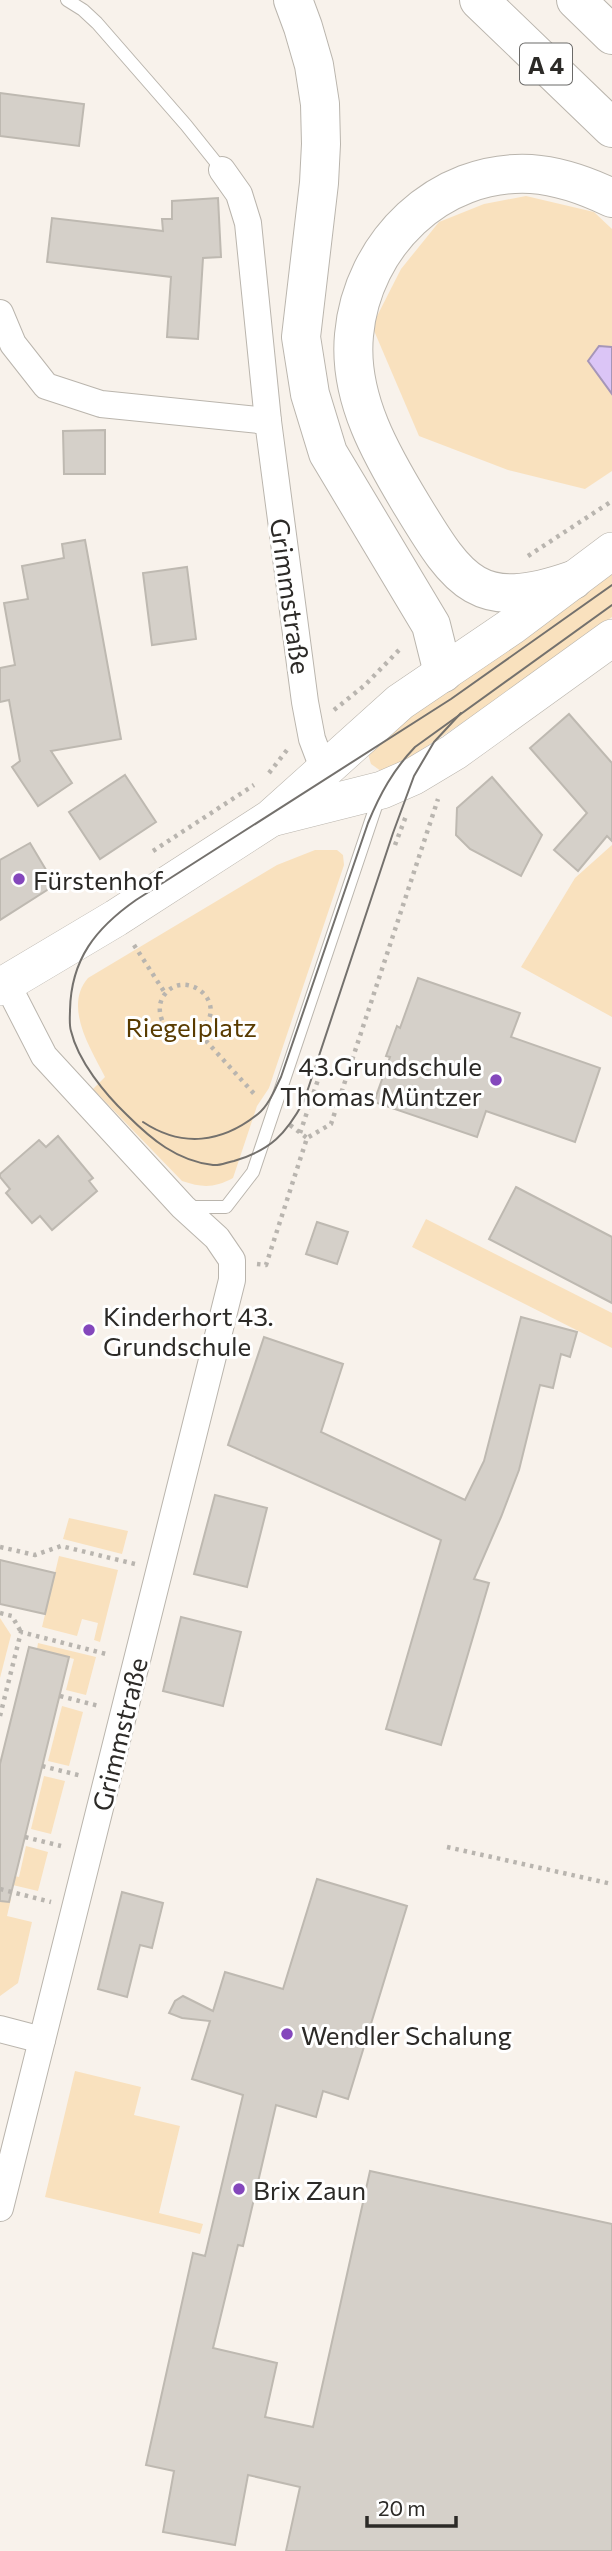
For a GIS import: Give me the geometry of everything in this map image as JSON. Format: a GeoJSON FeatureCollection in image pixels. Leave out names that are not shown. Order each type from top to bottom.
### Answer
{"type":"FeatureCollection","features":[{"type":"Feature","properties":{"kind":"highway"},"geometry":{"type":"LineString","coordinates":[[293,0],[314,65],[320,104],[319,183],[301,337],[310,394],[328,453],[431,625],[443,673]]}},
{"type":"Feature","properties":{"kind":"highway","name":"A 4"},"geometry":{"type":"LineString","coordinates":[[479,0],[612,128]]}},
{"type":"Feature","properties":{"kind":"highway","name":"A 4"},"geometry":{"type":"LineString","coordinates":[[576,0],[612,35]]}},
{"type":"Feature","properties":{"kind":"highway"},"geometry":{"type":"LineString","coordinates":[[573,580],[544,590],[502,593],[459,575],[444,558],[377,445],[359,392],[354,337],[366,284],[383,249],[407,221],[446,193],[467,183],[491,177],[532,174],[573,182],[612,198]]}},
{"type":"Feature","properties":{"kind":"street","name":"Grimmstraße"},"geometry":{"type":"LineString","coordinates":[[222,170],[239,194],[248,223],[268,421],[305,702],[312,739],[331,784]]}},
{"type":"Feature","properties":{"kind":"street"},"geometry":{"type":"LineString","coordinates":[[0,313],[13,344],[46,386],[101,404],[268,421]]}},
{"type":"Feature","properties":{"kind":"street"},"geometry":{"type":"LineString","coordinates":[[232,1260],[217,1238],[183,1207],[44,1056],[3,985],[116,918],[271,818],[331,784],[400,702],[512,626],[612,551]]}},
{"type":"Feature","properties":{"kind":"street"},"geometry":{"type":"LineString","coordinates":[[331,784],[382,790],[414,776],[454,752],[612,638]]}},
{"type":"Feature","properties":{"kind":"street","name":"Grimmstraße"},"geometry":{"type":"LineString","coordinates":[[0,2208],[232,1280],[232,1260]]}},
{"type":"Feature","properties":{"kind":"street"},"geometry":{"type":"LineString","coordinates":[[0,2029],[42,2040]]}},
{"type":"Feature","properties":{"kind":"lane"},"geometry":{"type":"LineString","coordinates":[[67,0],[97,23],[222,170]]}},
{"type":"Feature","properties":{"kind":"lane"},"geometry":{"type":"LineString","coordinates":[[183,1207],[226,1207],[253,1172],[382,790]]}},
{"type":"Feature","properties":{"kind":"path"},"geometry":{"type":"LineString","coordinates":[[523,559],[612,501]]}},
{"type":"Feature","properties":{"kind":"path"},"geometry":{"type":"LineString","coordinates":[[336,708],[365,685],[410,639]]}},
{"type":"Feature","properties":{"kind":"path"},"geometry":{"type":"LineString","coordinates":[[149,854],[252,787],[270,772],[284,752]]}},
{"type":"Feature","properties":{"kind":"path"},"geometry":{"type":"LineString","coordinates":[[232,1260],[266,1265],[307,1138],[331,1124],[454,752]]}},
{"type":"Feature","properties":{"kind":"path"},"geometry":{"type":"LineString","coordinates":[[116,918],[165,993]]}},
{"type":"Feature","properties":{"kind":"path"},"geometry":{"type":"LineString","coordinates":[[190,985],[204,993],[210,1005],[209,1019],[198,1032],[181,1035],[169,1030],[161,1019],[159,1005],[165,993],[174,986],[190,985]]}},
{"type":"Feature","properties":{"kind":"path"},"geometry":{"type":"LineString","coordinates":[[198,1032],[260,1101],[307,1138]]}},
{"type":"Feature","properties":{"kind":"path"},"geometry":{"type":"LineString","coordinates":[[300,1133],[325,1059]]}},
{"type":"Feature","properties":{"kind":"path"},"geometry":{"type":"LineString","coordinates":[[0,1547],[35,1555],[61,1546],[160,1570]]}},
{"type":"Feature","properties":{"kind":"path"},"geometry":{"type":"LineString","coordinates":[[0,1613],[12,1616],[21,1632],[0,1716]]}},
{"type":"Feature","properties":{"kind":"path"},"geometry":{"type":"LineString","coordinates":[[21,1632],[137,1661]]}},
{"type":"Feature","properties":{"kind":"path"},"geometry":{"type":"LineString","coordinates":[[60,1696],[124,1712]]}},
{"type":"Feature","properties":{"kind":"path"},"geometry":{"type":"LineString","coordinates":[[42,1766],[106,1782]]}},
{"type":"Feature","properties":{"kind":"path"},"geometry":{"type":"LineString","coordinates":[[25,1837],[89,1853]]}},
{"type":"Feature","properties":{"kind":"path"},"geometry":{"type":"LineString","coordinates":[[447,1847],[612,1884]]}},
{"type":"Feature","properties":{"kind":"path"},"geometry":{"type":"LineString","coordinates":[[0,1889],[75,1908]]}},
{"type":"Feature","properties":{"kind":"green space"},"geometry":{"type":"Polygon","coordinates":[[[526,196],[594,212],[612,229],[612,471],[585,489],[508,470],[419,436],[372,326],[401,269],[439,222],[484,204],[526,196]]]}},
{"type":"Feature","properties":{"kind":"green space"},"geometry":{"type":"Polygon","coordinates":[[[612,571],[612,617],[479,712],[398,765],[381,771],[371,764],[367,751],[386,729],[612,571]]]}},
{"type":"Feature","properties":{"kind":"green space"},"geometry":{"type":"Polygon","coordinates":[[[612,845],[612,1017],[521,967],[575,878],[612,845]]]}},
{"type":"Feature","properties":{"kind":"green space","name":"Riegelplatz"},"geometry":{"type":"Polygon","coordinates":[[[315,850],[337,850],[343,855],[344,865],[269,1088],[257,1106],[233,1178],[208,1186],[182,1181],[93,1089],[105,1077],[82,1028],[78,1002],[81,989],[88,978],[277,865],[315,850]]]}},
{"type":"Feature","properties":{"kind":"green space"},"geometry":{"type":"Polygon","coordinates":[[[426,1219],[612,1313],[612,1348],[412,1247],[426,1219]]]}},
{"type":"Feature","properties":{"kind":"green space"},"geometry":{"type":"Polygon","coordinates":[[[69,1518],[128,1531],[122,1554],[63,1539],[69,1518]]]}},
{"type":"Feature","properties":{"kind":"green space"},"geometry":{"type":"Polygon","coordinates":[[[59,1556],[118,1570],[100,1642],[94,1640],[98,1623],[82,1619],[77,1636],[42,1627],[59,1556]]]}},
{"type":"Feature","properties":{"kind":"green space"},"geometry":{"type":"Polygon","coordinates":[[[0,1618],[11,1635],[0,1678],[0,1618]]]}},
{"type":"Feature","properties":{"kind":"green space"},"geometry":{"type":"Polygon","coordinates":[[[38,1643],[96,1657],[86,1695],[66,1690],[74,1659],[37,1649],[38,1643]]]}},
{"type":"Feature","properties":{"kind":"green space"},"geometry":{"type":"Polygon","coordinates":[[[62,1706],[83,1712],[69,1766],[48,1761],[62,1706]]]}},
{"type":"Feature","properties":{"kind":"green space"},"geometry":{"type":"Polygon","coordinates":[[[44,1776],[65,1781],[51,1834],[31,1829],[44,1776]]]}},
{"type":"Feature","properties":{"kind":"green space"},"geometry":{"type":"Polygon","coordinates":[[[26,1846],[48,1852],[38,1891],[0,1882],[0,1873],[19,1877],[26,1846]]]}},
{"type":"Feature","properties":{"kind":"green space"},"geometry":{"type":"Polygon","coordinates":[[[0,1896],[11,1899],[7,1916],[32,1922],[18,1983],[0,1996],[0,1896]]]}},
{"type":"Feature","properties":{"kind":"green space"},"geometry":{"type":"Polygon","coordinates":[[[75,2071],[141,2087],[134,2115],[180,2126],[159,2213],[203,2224],[200,2234],[45,2197],[75,2071]]]}},
{"type":"Feature","properties":{"kind":"shaded area"},"geometry":{"type":"Polygon","coordinates":[[[599,346],[612,347],[612,394],[588,361],[599,346]]]}},
{"type":"Feature","properties":{"kind":"building"},"geometry":{"type":"Polygon","coordinates":[[[0,93],[84,104],[79,146],[0,136],[0,93]]]}},
{"type":"Feature","properties":{"kind":"building"},"geometry":{"type":"Polygon","coordinates":[[[218,198],[221,257],[203,258],[198,339],[167,337],[171,277],[47,262],[52,218],[163,231],[162,219],[172,219],[172,201],[218,198]]]}},
{"type":"Feature","properties":{"kind":"building"},"geometry":{"type":"Polygon","coordinates":[[[105,430],[105,474],[64,474],[63,431],[105,430]]]}},
{"type":"Feature","properties":{"kind":"building"},"geometry":{"type":"Polygon","coordinates":[[[85,540],[121,739],[51,751],[72,783],[38,806],[12,767],[20,761],[9,700],[0,702],[0,668],[15,665],[4,603],[28,599],[22,566],[64,558],[62,544],[85,540]]]}},
{"type":"Feature","properties":{"kind":"building"},"geometry":{"type":"Polygon","coordinates":[[[187,567],[196,639],[152,645],[143,573],[187,567]]]}},
{"type":"Feature","properties":{"kind":"building"},"geometry":{"type":"Polygon","coordinates":[[[569,714],[612,763],[612,841],[607,836],[578,871],[554,850],[587,813],[530,748],[569,714]]]}},
{"type":"Feature","properties":{"kind":"building"},"geometry":{"type":"Polygon","coordinates":[[[125,775],[156,822],[100,859],[69,812],[125,775]]]}},
{"type":"Feature","properties":{"kind":"building"},"geometry":{"type":"Polygon","coordinates":[[[492,777],[542,835],[521,876],[470,849],[456,835],[457,808],[492,777]]]}},
{"type":"Feature","properties":{"kind":"building"},"geometry":{"type":"Polygon","coordinates":[[[30,843],[55,885],[0,920],[0,860],[30,843]]]}},
{"type":"Feature","properties":{"kind":"building"},"geometry":{"type":"Polygon","coordinates":[[[418,978],[520,1013],[511,1037],[600,1068],[575,1142],[486,1111],[477,1137],[374,1102],[390,1057],[386,1056],[397,1026],[400,1028],[418,978]]]}},
{"type":"Feature","properties":{"kind":"building"},"geometry":{"type":"Polygon","coordinates":[[[58,1136],[93,1178],[89,1181],[97,1191],[52,1230],[40,1216],[32,1223],[6,1193],[10,1189],[0,1174],[39,1140],[46,1147],[58,1136]]]}},
{"type":"Feature","properties":{"kind":"building"},"geometry":{"type":"Polygon","coordinates":[[[516,1187],[612,1237],[612,1303],[489,1239],[516,1187]]]}},
{"type":"Feature","properties":{"kind":"building"},"geometry":{"type":"Polygon","coordinates":[[[317,1222],[348,1232],[337,1264],[306,1254],[317,1222]]]}},
{"type":"Feature","properties":{"kind":"building"},"geometry":{"type":"Polygon","coordinates":[[[521,1317],[577,1332],[570,1357],[561,1354],[553,1388],[540,1385],[519,1470],[474,1579],[489,1583],[441,1745],[386,1729],[441,1540],[228,1445],[264,1337],[343,1364],[321,1432],[465,1500],[484,1461],[521,1317]]]}},
{"type":"Feature","properties":{"kind":"building"},"geometry":{"type":"Polygon","coordinates":[[[215,1495],[267,1508],[247,1587],[194,1574],[215,1495]]]}},
{"type":"Feature","properties":{"kind":"building"},"geometry":{"type":"Polygon","coordinates":[[[0,1560],[55,1573],[45,1614],[0,1604],[0,1560]]]}},
{"type":"Feature","properties":{"kind":"building"},"geometry":{"type":"Polygon","coordinates":[[[181,1617],[241,1632],[223,1706],[163,1691],[181,1617]]]}},
{"type":"Feature","properties":{"kind":"building"},"geometry":{"type":"Polygon","coordinates":[[[29,1647],[69,1657],[9,1902],[0,1901],[0,1764],[29,1647]]]}},
{"type":"Feature","properties":{"kind":"building"},"geometry":{"type":"Polygon","coordinates":[[[317,1879],[407,1906],[348,2099],[323,2091],[316,2117],[276,2105],[243,2246],[238,2245],[213,2348],[277,2363],[265,2417],[313,2427],[370,2171],[612,2224],[612,2551],[286,2551],[300,2487],[248,2475],[235,2545],[163,2532],[174,2471],[146,2465],[193,2253],[205,2256],[243,2095],[192,2079],[210,2021],[182,2018],[169,2013],[175,2001],[183,1996],[213,2011],[225,1972],[283,1989],[317,1879]]]}},
{"type":"Feature","properties":{"kind":"building"},"geometry":{"type":"Polygon","coordinates":[[[122,1892],[163,1903],[152,1948],[140,1945],[127,1997],[98,1989],[122,1892]]]}},
{"type":"Feature","properties":{"kind":"tram line"},"geometry":{"type":"LineString","coordinates":[[461,713],[434,742],[414,776],[304,1101],[291,1123],[284,1132],[258,1152],[221,1164],[200,1163],[166,1148],[110,1097],[93,1076],[75,1042],[70,1029],[71,992],[75,975],[88,946],[109,922],[136,900],[451,699],[612,585]]}},
{"type":"Feature","properties":{"kind":"tram line"},"geometry":{"type":"LineString","coordinates":[[143,1122],[172,1136],[202,1139],[230,1131],[262,1110],[281,1077],[368,823],[382,792],[394,774],[415,747],[612,605]]}},
{"type":"Feature","properties":{"kind":"place","name":"Fürstenhof"},"geometry":{"type":"Point","coordinates":[19,879]}},
{"type":"Feature","properties":{"kind":"place","name":"43.Grundschule Thomas Müntzer"},"geometry":{"type":"Point","coordinates":[496,1080]}},
{"type":"Feature","properties":{"kind":"place","name":"Kinderhort 43. Grundschule"},"geometry":{"type":"Point","coordinates":[89,1330]}},
{"type":"Feature","properties":{"kind":"place","name":"Wendler Schalung"},"geometry":{"type":"Point","coordinates":[287,2034]}},
{"type":"Feature","properties":{"kind":"place","name":"Brix Zaun"},"geometry":{"type":"Point","coordinates":[239,2189]}}]}
